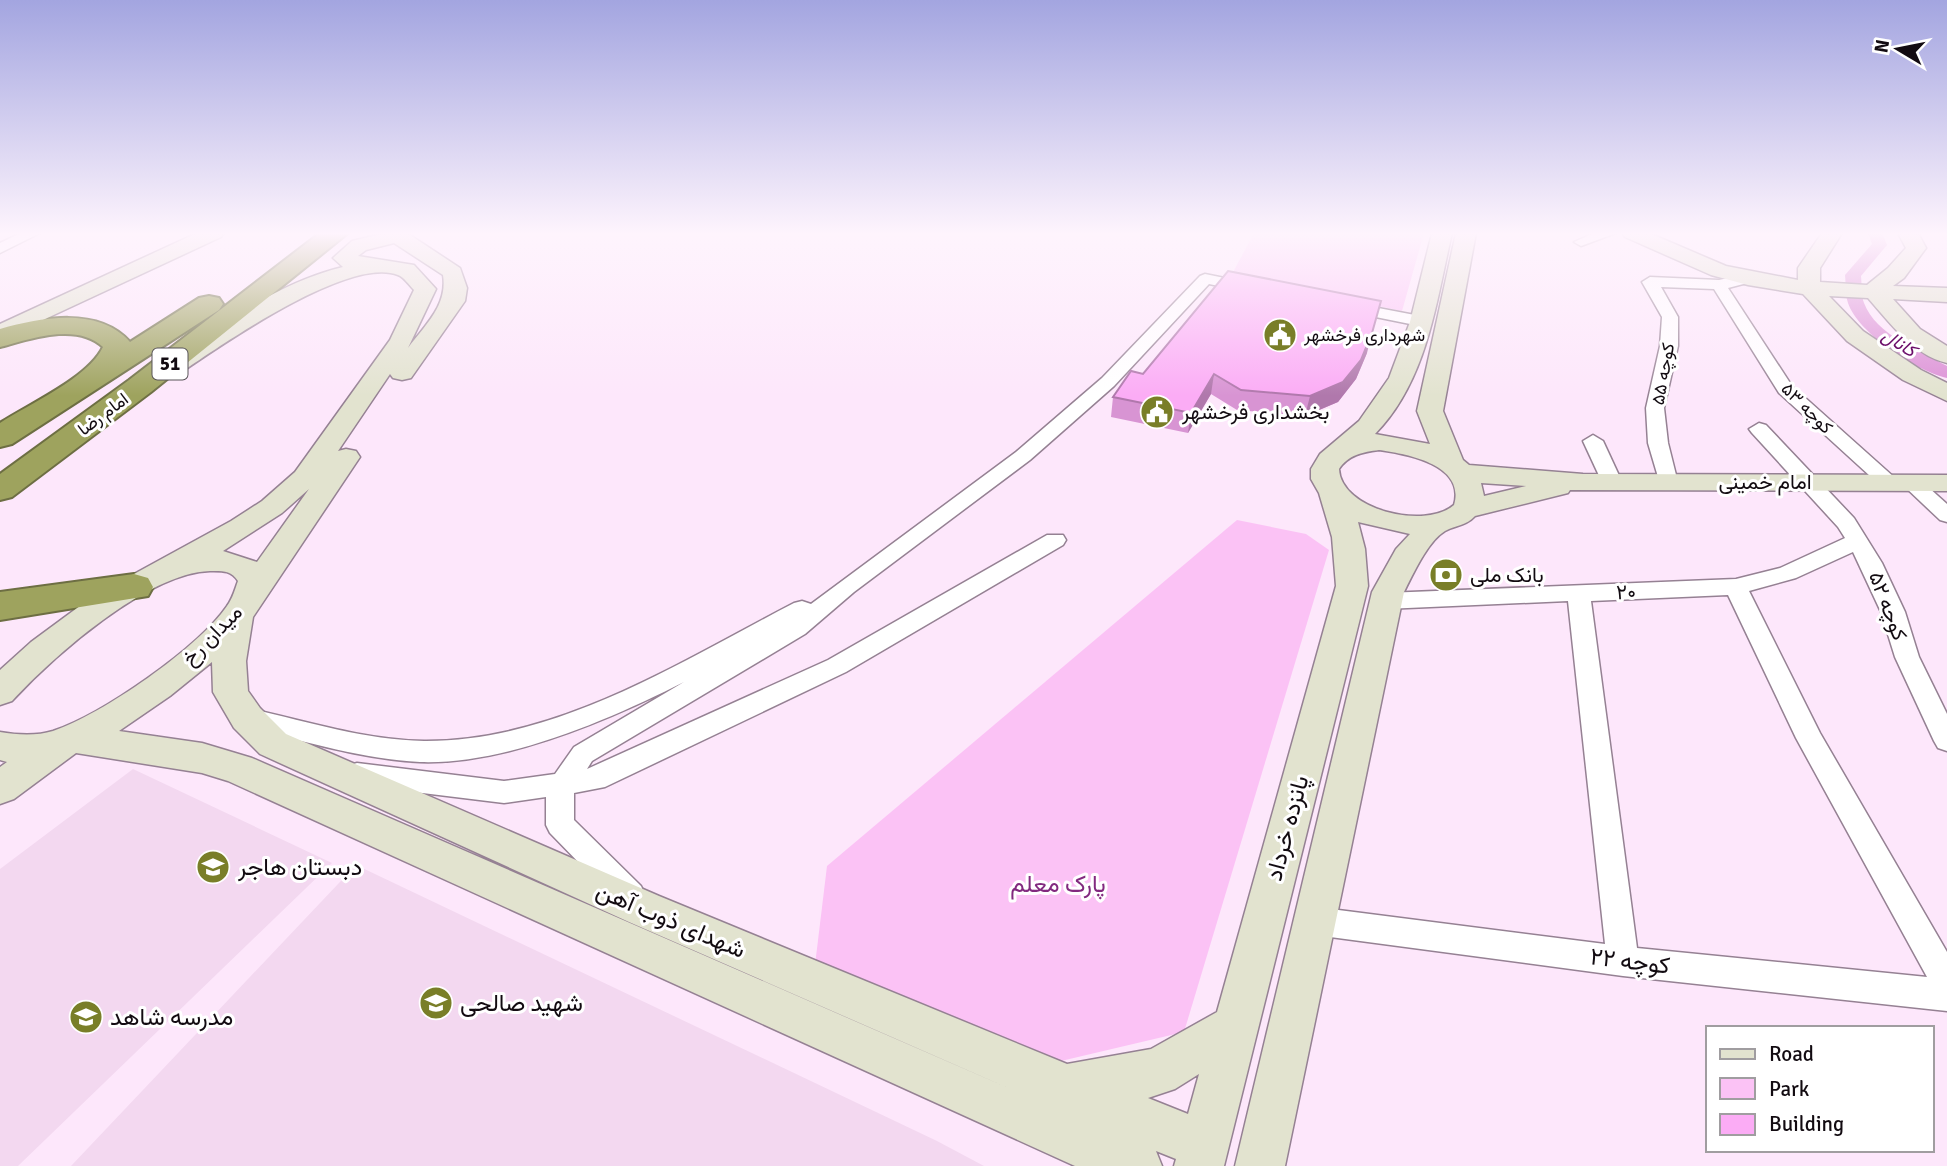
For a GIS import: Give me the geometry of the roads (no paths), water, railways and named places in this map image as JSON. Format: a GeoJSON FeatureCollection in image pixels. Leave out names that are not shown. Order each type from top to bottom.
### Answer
{"type":"FeatureCollection","features":[{"type":"Feature","properties":{"kind":"highway","name":"امام رضا"},"geometry":{"type":"LineString","coordinates":[[0,438],[232,287]]}},
{"type":"Feature","properties":{"kind":"highway","name":"امام رضا"},"geometry":{"type":"LineString","coordinates":[[0,490],[266,287]]}},
{"type":"Feature","properties":{"kind":"highway"},"geometry":{"type":"LineString","coordinates":[[0,335],[63,326],[92,329],[111,336],[118,346],[111,361],[93,379]]}},
{"type":"Feature","properties":{"kind":"highway"},"geometry":{"type":"LineString","coordinates":[[0,607],[147,581]]}},
{"type":"Feature","properties":{"kind":"main road"},"geometry":{"type":"LineString","coordinates":[[0,335],[100,287]]}},
{"type":"Feature","properties":{"kind":"main road"},"geometry":{"type":"LineString","coordinates":[[140,386],[302,287]]}},
{"type":"Feature","properties":{"kind":"main road"},"geometry":{"type":"LineString","coordinates":[[401,341],[424,287]]}},
{"type":"Feature","properties":{"kind":"main road"},"geometry":{"type":"LineString","coordinates":[[147,581],[241,528],[272,507],[305,478],[442,287]]}},
{"type":"Feature","properties":{"kind":"main road"},"geometry":{"type":"LineString","coordinates":[[243,606],[454,301],[456,287]]}},
{"type":"Feature","properties":{"kind":"main road"},"geometry":{"type":"LineString","coordinates":[[1345,447],[1362,435],[1384,412],[1407,370],[1428,287]]}},
{"type":"Feature","properties":{"kind":"main road"},"geometry":{"type":"LineString","coordinates":[[1450,517],[1471,499],[1468,486],[1456,469],[1430,411],[1455,287]]}},
{"type":"Feature","properties":{"kind":"main road"},"geometry":{"type":"LineString","coordinates":[[1812,287],[1947,295]]}},
{"type":"Feature","properties":{"kind":"main road"},"geometry":{"type":"LineString","coordinates":[[1873,291],[1876,287]]}},
{"type":"Feature","properties":{"kind":"main road"},"geometry":{"type":"LineString","coordinates":[[1817,288],[1855,336],[1912,375],[1947,393]]}},
{"type":"Feature","properties":{"kind":"main road"},"geometry":{"type":"LineString","coordinates":[[1873,291],[1912,334],[1947,356]]}},
{"type":"Feature","properties":{"kind":"main road"},"geometry":{"type":"LineString","coordinates":[[1345,447],[1379,442],[1399,444],[1428,452],[1456,469]]}},
{"type":"Feature","properties":{"kind":"main road","name":"پانزده خرداد"},"geometry":{"type":"LineString","coordinates":[[1201,1156],[1352,586],[1353,560],[1347,529],[1326,478],[1326,466],[1333,455],[1345,447]]}},
{"type":"Feature","properties":{"kind":"main road","name":"امام خمینی"},"geometry":{"type":"LineString","coordinates":[[1456,469],[1583,482],[1947,483]]}},
{"type":"Feature","properties":{"kind":"main road","name":"امام خمینی"},"geometry":{"type":"LineString","coordinates":[[1333,491],[1346,504],[1366,514],[1412,526],[1583,482]]}},
{"type":"Feature","properties":{"kind":"main road","name":"پانزده خرداد"},"geometry":{"type":"LineString","coordinates":[[1260,1166],[1385,601],[1407,556],[1450,517]]}},
{"type":"Feature","properties":{"kind":"main road"},"geometry":{"type":"LineString","coordinates":[[241,528],[255,537],[281,536],[295,531]]}},
{"type":"Feature","properties":{"kind":"main road","name":"میدان رخ"},"geometry":{"type":"LineString","coordinates":[[0,692],[30,661],[66,632],[147,581],[184,565],[204,561],[238,564],[249,570],[254,581],[243,606],[206,648],[130,707],[67,740],[29,748],[0,746]]}},
{"type":"Feature","properties":{"kind":"main road","name":"شهدای ذوب آهن"},"geometry":{"type":"LineString","coordinates":[[243,606],[229,661],[231,692],[247,718],[273,744],[644,909],[856,1022],[1137,1166]]}},
{"type":"Feature","properties":{"kind":"main road"},"geometry":{"type":"LineString","coordinates":[[0,788],[67,740]]}},
{"type":"Feature","properties":{"kind":"main road","name":"شهدای ذوب آهن"},"geometry":{"type":"LineString","coordinates":[[67,740],[202,758],[239,769],[856,1022]]}},
{"type":"Feature","properties":{"kind":"main road"},"geometry":{"type":"LineString","coordinates":[[1065,1129],[1235,1027]]}},
{"type":"Feature","properties":{"kind":"main road","name":"شهدای ذوب آهن"},"geometry":{"type":"LineString","coordinates":[[1065,1129],[1201,1156]]}},
{"type":"Feature","properties":{"kind":"street"},"geometry":{"type":"LineString","coordinates":[[644,909],[560,825],[558,794],[583,754],[797,628],[846,587],[1032,448],[1108,382],[1197,287]]}},
{"type":"Feature","properties":{"kind":"street"},"geometry":{"type":"LineString","coordinates":[[1248,287],[1272,292]]}},
{"type":"Feature","properties":{"kind":"street","name":"کوچه ۵۵"},"geometry":{"type":"LineString","coordinates":[[1653,287],[1671,317],[1669,346],[1655,408],[1658,443],[1668,483]]}},
{"type":"Feature","properties":{"kind":"street","name":"کوچه ۵۳"},"geometry":{"type":"LineString","coordinates":[[1721,287],[1785,389],[1899,482],[1947,515]]}},
{"type":"Feature","properties":{"kind":"street"},"geometry":{"type":"LineString","coordinates":[[1326,303],[1420,321]]}},
{"type":"Feature","properties":{"kind":"street","name":"کوچه ۵۲"},"geometry":{"type":"LineString","coordinates":[[1759,429],[1846,523],[1857,541],[1877,575],[1893,612],[1907,657],[1947,741]]}},
{"type":"Feature","properties":{"kind":"street"},"geometry":{"type":"LineString","coordinates":[[1593,441],[1612,482]]}},
{"type":"Feature","properties":{"kind":"street"},"geometry":{"type":"LineString","coordinates":[[329,771],[504,792],[595,779],[838,666],[1055,540]]}},
{"type":"Feature","properties":{"kind":"street","name":"۲۰"},"geometry":{"type":"LineString","coordinates":[[1385,601],[1736,587],[1788,573],[1857,541]]}},
{"type":"Feature","properties":{"kind":"street"},"geometry":{"type":"LineString","coordinates":[[247,718],[376,746],[421,752],[502,743],[563,725],[637,694],[846,587]]}},
{"type":"Feature","properties":{"kind":"street"},"geometry":{"type":"LineString","coordinates":[[1736,587],[1772,667],[1853,821],[1947,982]]}},
{"type":"Feature","properties":{"kind":"street"},"geometry":{"type":"LineString","coordinates":[[1579,594],[1623,961]]}},
{"type":"Feature","properties":{"kind":"street","name":"کوچه ۲۲"},"geometry":{"type":"LineString","coordinates":[[1315,920],[1623,961],[1947,995]]}},
{"type":"Feature","properties":{"kind":"waterway","name":"کانال"},"geometry":{"type":"LineString","coordinates":[[1854,287],[1856,303],[1871,325],[1895,344],[1947,373]]}},
{"type":"Feature","properties":{"kind":"place","name":"شهرداری فرخشهر"},"geometry":{"type":"Point","coordinates":[1280,335]}},
{"type":"Feature","properties":{"kind":"place","name":"بخشداری فرخشهر"},"geometry":{"type":"Point","coordinates":[1157,412]}},
{"type":"Feature","properties":{"kind":"place","name":"بانک ملی"},"geometry":{"type":"Point","coordinates":[1446,575]}},
{"type":"Feature","properties":{"kind":"place","name":"دبستان هاجر"},"geometry":{"type":"Point","coordinates":[213,867]}},
{"type":"Feature","properties":{"kind":"place","name":"شهید صالحی"},"geometry":{"type":"Point","coordinates":[436,1003]}},
{"type":"Feature","properties":{"kind":"place","name":"مدرسه شاهد"},"geometry":{"type":"Point","coordinates":[86,1017]}},
{"type":"Feature","properties":{"kind":"park label","name":"پارک معلم"},"geometry":{"type":"Point","coordinates":[1058,884]}}]}
